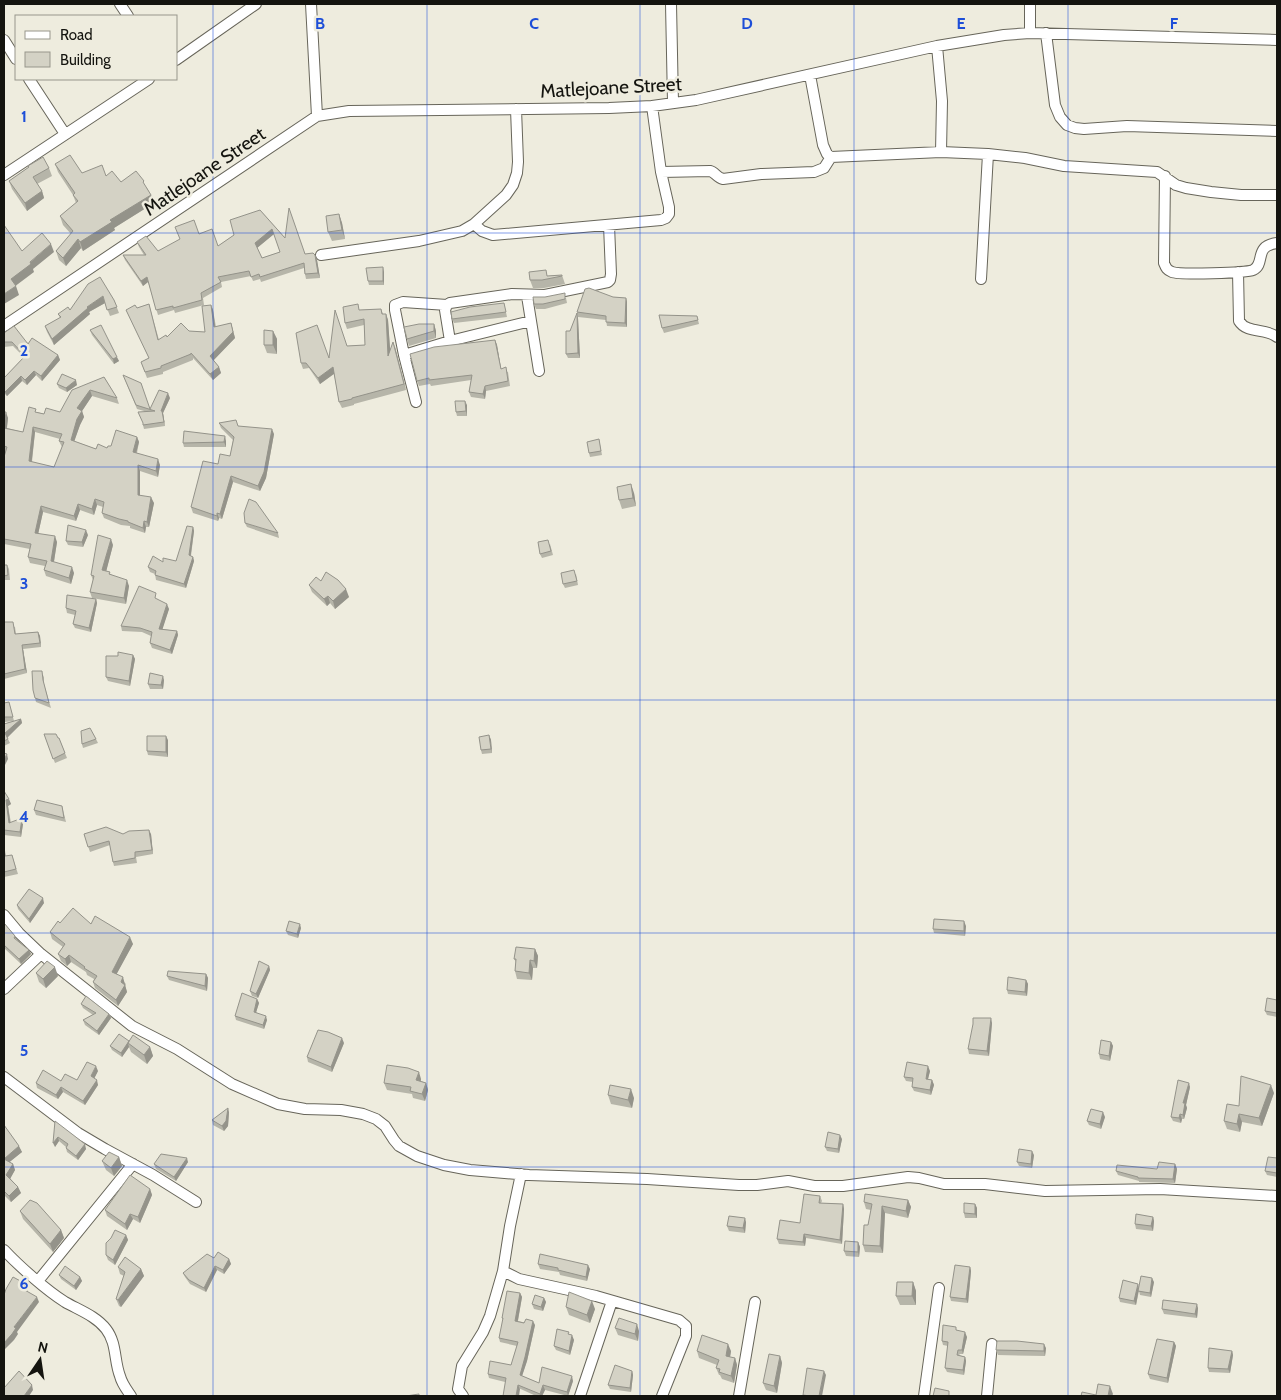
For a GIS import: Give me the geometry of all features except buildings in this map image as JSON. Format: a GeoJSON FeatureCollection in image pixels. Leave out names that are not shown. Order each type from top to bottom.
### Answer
{"type":"FeatureCollection","features":[{"type":"Feature","properties":{"kind":"street"},"geometry":{"type":"LineString","coordinates":[[120,4],[127,15]]}},
{"type":"Feature","properties":{"kind":"street"},"geometry":{"type":"LineString","coordinates":[[178,59],[256,4]]}},
{"type":"Feature","properties":{"kind":"street"},"geometry":{"type":"LineString","coordinates":[[312,4],[317,116]]}},
{"type":"Feature","properties":{"kind":"street"},"geometry":{"type":"LineString","coordinates":[[671,4],[673,103]]}},
{"type":"Feature","properties":{"kind":"street"},"geometry":{"type":"LineString","coordinates":[[1030,4],[1030,33]]}},
{"type":"Feature","properties":{"kind":"street","name":"Matlejoane Street"},"geometry":{"type":"LineString","coordinates":[[4,326],[317,116],[349,111],[652,106],[696,100],[937,46],[1030,33],[1277,40]]}},
{"type":"Feature","properties":{"kind":"street"},"geometry":{"type":"LineString","coordinates":[[1046,33],[1055,104],[1057,111],[1067,125],[1084,129],[1127,126],[1277,131]]}},
{"type":"Feature","properties":{"kind":"street"},"geometry":{"type":"LineString","coordinates":[[4,40],[15,58]]}},
{"type":"Feature","properties":{"kind":"street"},"geometry":{"type":"LineString","coordinates":[[937,46],[942,101],[941,152]]}},
{"type":"Feature","properties":{"kind":"street"},"geometry":{"type":"LineString","coordinates":[[810,75],[823,145],[827,154],[831,156],[941,152],[988,154],[1025,158],[1074,167],[1157,172],[1176,185],[1211,192],[1277,195]]}},
{"type":"Feature","properties":{"kind":"street"},"geometry":{"type":"LineString","coordinates":[[30,80],[65,134]]}},
{"type":"Feature","properties":{"kind":"street"},"geometry":{"type":"LineString","coordinates":[[4,175],[147,80]]}},
{"type":"Feature","properties":{"kind":"street"},"geometry":{"type":"LineString","coordinates":[[474,224],[482,231],[493,235],[661,220],[666,218],[669,206],[661,172],[652,106]]}},
{"type":"Feature","properties":{"kind":"street"},"geometry":{"type":"LineString","coordinates":[[321,255],[428,239],[462,231],[474,224],[506,195],[513,185],[518,162],[516,109]]}},
{"type":"Feature","properties":{"kind":"street"},"geometry":{"type":"LineString","coordinates":[[981,279],[988,154]]}},
{"type":"Feature","properties":{"kind":"street"},"geometry":{"type":"LineString","coordinates":[[661,172],[710,172],[723,179],[761,174],[814,172],[824,168],[831,156]]}},
{"type":"Feature","properties":{"kind":"street"},"geometry":{"type":"LineString","coordinates":[[1165,176],[1164,264],[1172,272],[1238,272],[1255,269],[1265,247],[1270,244],[1277,244]]}},
{"type":"Feature","properties":{"kind":"street"},"geometry":{"type":"LineString","coordinates":[[416,402],[395,310],[397,304],[402,302],[447,305],[454,302],[512,294],[527,296],[544,295],[605,283],[610,280],[611,274],[609,225]]}},
{"type":"Feature","properties":{"kind":"street"},"geometry":{"type":"LineString","coordinates":[[1238,272],[1239,321],[1244,327],[1277,337]]}},
{"type":"Feature","properties":{"kind":"street"},"geometry":{"type":"LineString","coordinates":[[527,296],[539,372]]}},
{"type":"Feature","properties":{"kind":"street"},"geometry":{"type":"LineString","coordinates":[[447,305],[445,310],[450,341]]}},
{"type":"Feature","properties":{"kind":"street"},"geometry":{"type":"LineString","coordinates":[[404,355],[450,341],[531,321]]}},
{"type":"Feature","properties":{"kind":"street"},"geometry":{"type":"LineString","coordinates":[[4,915],[19,933],[41,954],[132,1026],[177,1049],[232,1084],[278,1104],[305,1109],[341,1110],[363,1114],[376,1119],[385,1126],[399,1146],[417,1156],[444,1165],[470,1170],[555,1177],[647,1179],[739,1185],[758,1185],[788,1181],[828,1187],[908,1177],[944,1184],[986,1184],[1045,1191],[1160,1189],[1277,1196]]}},
{"type":"Feature","properties":{"kind":"street"},"geometry":{"type":"LineString","coordinates":[[4,989],[41,954]]}},
{"type":"Feature","properties":{"kind":"street"},"geometry":{"type":"LineString","coordinates":[[4,1077],[104,1149],[196,1202]]}},
{"type":"Feature","properties":{"kind":"street"},"geometry":{"type":"LineString","coordinates":[[38,1281],[133,1164]]}},
{"type":"Feature","properties":{"kind":"street"},"geometry":{"type":"LineString","coordinates":[[463,1396],[458,1389],[462,1366],[483,1332],[490,1316],[503,1271],[521,1174]]}},
{"type":"Feature","properties":{"kind":"street"},"geometry":{"type":"LineString","coordinates":[[4,1250],[38,1281],[64,1301],[100,1322],[111,1337],[120,1377],[131,1396]]}},
{"type":"Feature","properties":{"kind":"street"},"geometry":{"type":"LineString","coordinates":[[503,1271],[520,1279],[612,1301],[679,1320],[686,1326],[686,1336],[662,1396]]}},
{"type":"Feature","properties":{"kind":"street"},"geometry":{"type":"LineString","coordinates":[[924,1396],[939,1288]]}},
{"type":"Feature","properties":{"kind":"street"},"geometry":{"type":"LineString","coordinates":[[580,1396],[612,1301]]}},
{"type":"Feature","properties":{"kind":"street"},"geometry":{"type":"LineString","coordinates":[[739,1396],[754,1302]]}},
{"type":"Feature","properties":{"kind":"street"},"geometry":{"type":"LineString","coordinates":[[987,1396],[992,1344]]}}]}
